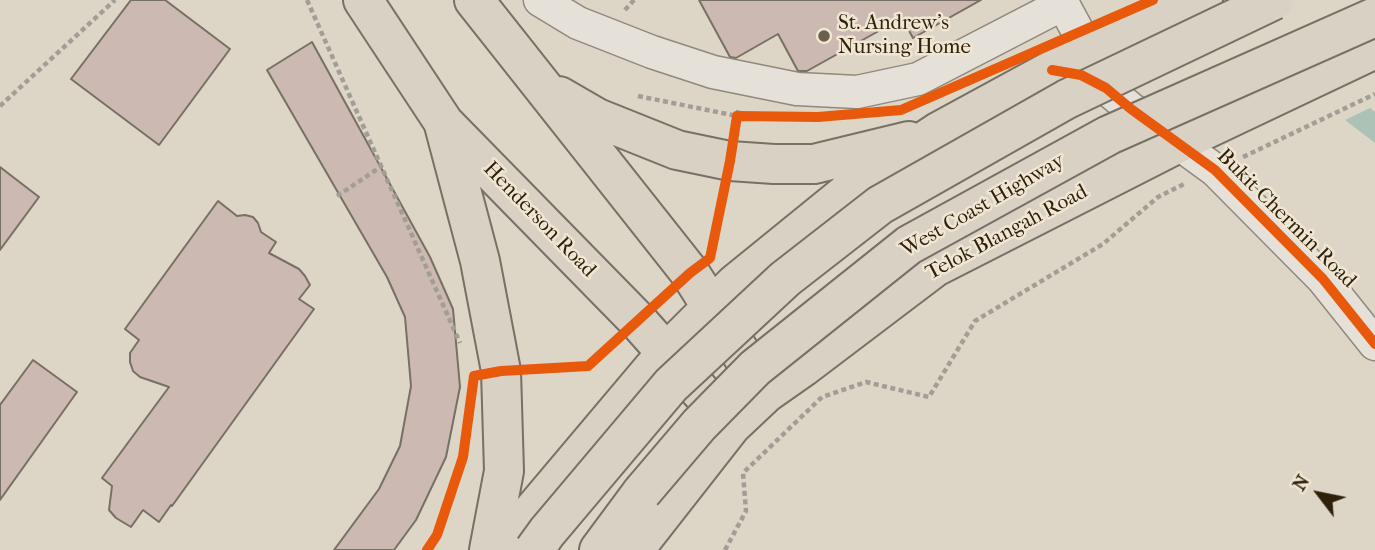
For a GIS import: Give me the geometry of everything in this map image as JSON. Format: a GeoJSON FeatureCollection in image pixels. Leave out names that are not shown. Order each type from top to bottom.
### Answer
{"type":"FeatureCollection","features":[{"type":"Feature","properties":{"kind":"main road","name":"Henderson Road"},"geometry":{"type":"LineString","coordinates":[[362,0],[444,122],[638,321],[732,426]]}},
{"type":"Feature","properties":{"kind":"main road"},"geometry":{"type":"LineString","coordinates":[[474,0],[690,273],[766,393]]}},
{"type":"Feature","properties":{"kind":"main road"},"geometry":{"type":"LineString","coordinates":[[500,550],[666,353],[735,284],[847,193],[938,132],[1052,70],[1203,0]]}},
{"type":"Feature","properties":{"kind":"main road"},"geometry":{"type":"LineString","coordinates":[[534,550],[671,385],[785,279],[880,205],[1067,99],[1274,0]]}},
{"type":"Feature","properties":{"kind":"main road","name":"West Coast Highway"},"geometry":{"type":"LineString","coordinates":[[599,550],[673,453],[755,368],[909,245],[1109,135],[1375,18]]}},
{"type":"Feature","properties":{"kind":"main road","name":"Telok Blangah Road"},"geometry":{"type":"LineString","coordinates":[[634,550],[732,426],[766,393],[935,267],[1179,143],[1375,49]]}},
{"type":"Feature","properties":{"kind":"main road"},"geometry":{"type":"LineString","coordinates":[[545,88],[597,118],[623,129],[677,150],[730,160],[814,164],[938,132]]}},
{"type":"Feature","properties":{"kind":"main road"},"geometry":{"type":"LineString","coordinates":[[444,122],[480,261],[501,371],[504,471],[489,550]]}},
{"type":"Feature","properties":{"kind":"street"},"geometry":{"type":"LineString","coordinates":[[540,0],[578,23],[652,52],[713,72],[797,89],[857,92],[918,79],[1063,4],[1089,52]]}},
{"type":"Feature","properties":{"kind":"street","name":"Bukit Chermin Road"},"geometry":{"type":"LineString","coordinates":[[1052,70],[1081,75],[1106,88],[1215,170],[1323,279],[1375,344]]}},
{"type":"Feature","properties":{"kind":"path"},"geometry":{"type":"LineString","coordinates":[[0,106],[115,0]]}},
{"type":"Feature","properties":{"kind":"path"},"geometry":{"type":"LineString","coordinates":[[307,0],[463,351]]}},
{"type":"Feature","properties":{"kind":"path"},"geometry":{"type":"LineString","coordinates":[[725,550],[746,511],[743,473],[821,397],[866,382],[929,397],[975,321],[1103,244],[1158,197],[1375,94]]}},
{"type":"Feature","properties":{"kind":"path"},"geometry":{"type":"LineString","coordinates":[[634,95],[737,116],[751,116]]}},
{"type":"Feature","properties":{"kind":"path"},"geometry":{"type":"LineString","coordinates":[[730,160],[737,116]]}},
{"type":"Feature","properties":{"kind":"path"},"geometry":{"type":"LineString","coordinates":[[337,195],[382,166]]}},
{"type":"Feature","properties":{"kind":"shaded area"},"geometry":{"type":"Polygon","coordinates":[[[1370,108],[1375,112],[1375,143],[1345,120],[1370,108]]]}},
{"type":"Feature","properties":{"kind":"building"},"geometry":{"type":"Polygon","coordinates":[[[131,0],[165,0],[230,49],[159,145],[71,79],[131,0]]]}},
{"type":"Feature","properties":{"kind":"building","name":"St. Andrew's Nursing Home"},"geometry":{"type":"Polygon","coordinates":[[[699,0],[981,0],[913,38],[902,18],[807,71],[798,71],[778,34],[736,58],[730,57],[699,0]]]}},
{"type":"Feature","properties":{"kind":"building"},"geometry":{"type":"Polygon","coordinates":[[[312,42],[430,257],[453,309],[460,387],[446,457],[416,520],[394,550],[334,550],[379,489],[400,446],[411,386],[405,317],[387,277],[267,70],[312,42]]]}},
{"type":"Feature","properties":{"kind":"building"},"geometry":{"type":"Polygon","coordinates":[[[0,167],[39,197],[0,250],[0,167]]]}},
{"type":"Feature","properties":{"kind":"building"},"geometry":{"type":"Polygon","coordinates":[[[218,201],[237,216],[253,217],[261,232],[276,242],[269,253],[299,269],[305,276],[310,285],[299,299],[314,309],[159,522],[143,510],[131,527],[109,510],[112,486],[102,478],[169,387],[140,377],[133,371],[130,353],[139,340],[125,329],[218,201]]]}},
{"type":"Feature","properties":{"kind":"building"},"geometry":{"type":"Polygon","coordinates":[[[33,360],[77,392],[0,500],[0,405],[33,360]]]}},
{"type":"Feature","properties":{"kind":"cycle path"},"geometry":{"type":"LineString","coordinates":[[427,550],[437,535],[463,457],[474,376],[501,371],[588,366],[710,258],[737,116],[818,117],[901,110],[1153,0]]}},
{"type":"Feature","properties":{"kind":"cycle path"},"geometry":{"type":"LineString","coordinates":[[1052,70],[1081,75],[1106,88],[1215,170],[1323,279],[1375,344]]}},
{"type":"Feature","properties":{"kind":"place","name":"St. Andrew's Nursing Home"},"geometry":{"type":"Point","coordinates":[824,36]}}]}
